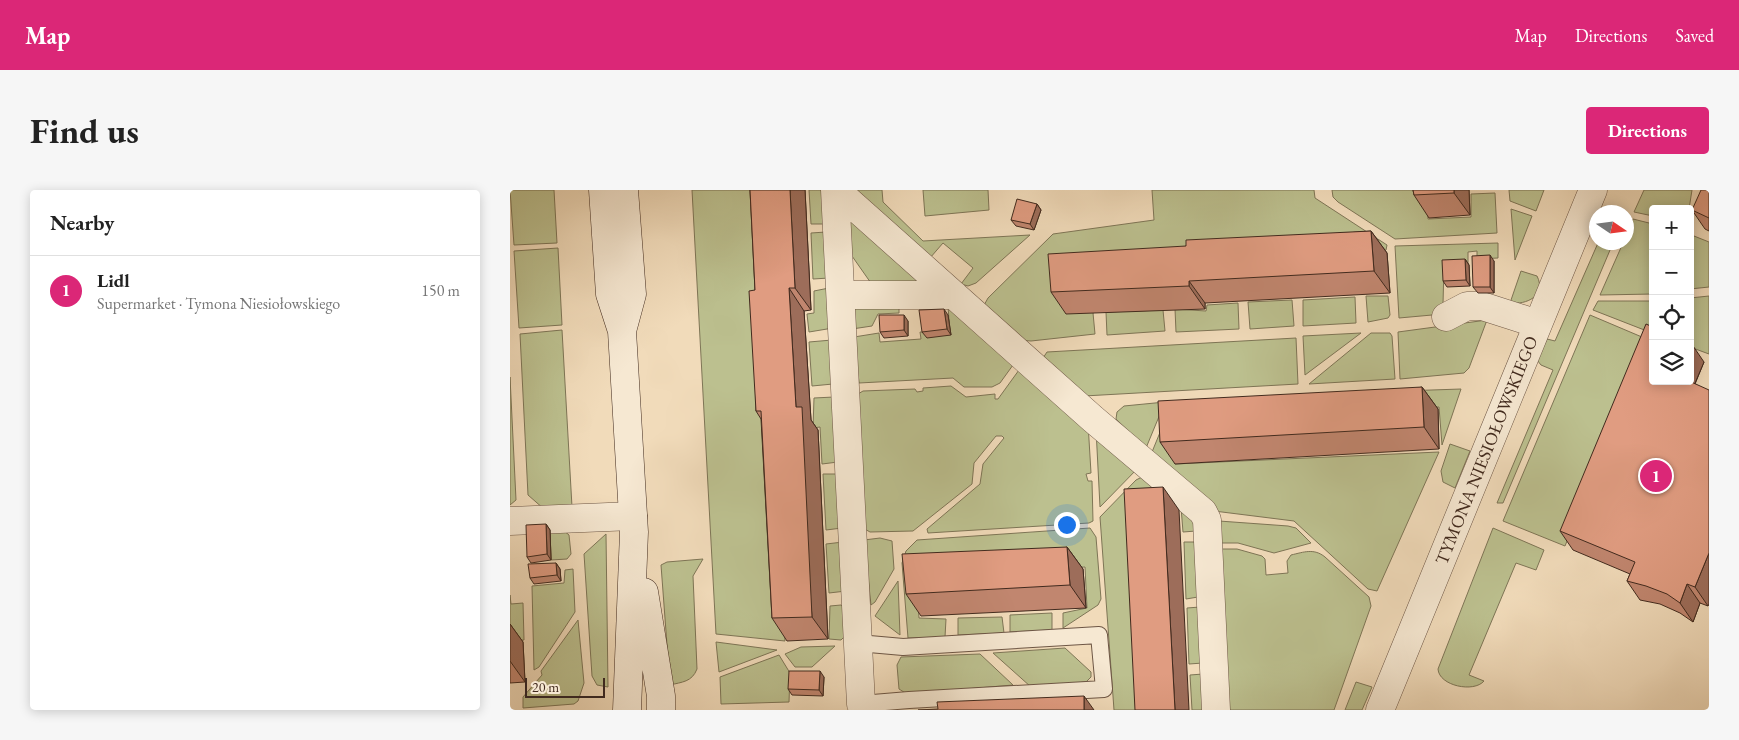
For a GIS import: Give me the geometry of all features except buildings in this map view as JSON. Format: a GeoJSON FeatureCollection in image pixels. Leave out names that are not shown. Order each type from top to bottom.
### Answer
{"type":"FeatureCollection","features":[{"type":"Feature","properties":{"kind":"street"},"geometry":{"type":"LineString","coordinates":[[603,190],[610,294],[622,331],[634,524],[629,706]]}},
{"type":"Feature","properties":{"kind":"street"},"geometry":{"type":"LineString","coordinates":[[622,331],[632,294],[624,190]]}},
{"type":"Feature","properties":{"kind":"street"},"geometry":{"type":"LineString","coordinates":[[835,190],[861,704]]}},
{"type":"Feature","properties":{"kind":"street"},"geometry":{"type":"LineString","coordinates":[[835,190],[1093,419],[1203,512],[1207,520],[1216,710]]}},
{"type":"Feature","properties":{"kind":"street","name":"TYMONA NIESIOŁOWSKIEGO"},"geometry":{"type":"LineString","coordinates":[[1380,710],[1593,190]]}},
{"type":"Feature","properties":{"kind":"street"},"geometry":{"type":"LineString","coordinates":[[841,295],[954,295]]}},
{"type":"Feature","properties":{"kind":"street"},"geometry":{"type":"LineString","coordinates":[[1446,316],[1467,306],[1482,306],[1538,324]]}},
{"type":"Feature","properties":{"kind":"street"},"geometry":{"type":"LineString","coordinates":[[510,521],[634,524]]}},
{"type":"Feature","properties":{"kind":"street"},"geometry":{"type":"LineString","coordinates":[[634,524],[663,705]]}},
{"type":"Feature","properties":{"kind":"lane"},"geometry":{"type":"LineString","coordinates":[[858,644],[903,647],[1099,635],[1104,689],[861,704]]}},
{"type":"Feature","properties":{"kind":"green space"},"geometry":{"type":"Polygon","coordinates":[[[510,190],[554,190],[557,243],[514,245],[510,190]]]}},
{"type":"Feature","properties":{"kind":"green space"},"geometry":{"type":"Polygon","coordinates":[[[692,190],[761,190],[785,641],[716,634],[692,190]]]}},
{"type":"Feature","properties":{"kind":"green space"},"geometry":{"type":"Polygon","coordinates":[[[809,190],[823,190],[825,224],[811,224],[809,190]]]}},
{"type":"Feature","properties":{"kind":"green space"},"geometry":{"type":"Polygon","coordinates":[[[850,190],[882,190],[883,202],[923,241],[1030,235],[976,283],[968,286],[961,284],[973,268],[943,243],[930,258],[850,190]]]}},
{"type":"Feature","properties":{"kind":"green space"},"geometry":{"type":"Polygon","coordinates":[[[923,190],[988,190],[989,210],[925,216],[923,190]]]}},
{"type":"Feature","properties":{"kind":"green space"},"geometry":{"type":"Polygon","coordinates":[[[1152,190],[1314,190],[1315,198],[1387,245],[1386,250],[1201,260],[1093,313],[1095,334],[1031,341],[1017,340],[983,307],[988,298],[1053,234],[1154,220],[1152,190]]]}},
{"type":"Feature","properties":{"kind":"green space"},"geometry":{"type":"Polygon","coordinates":[[[1332,190],[1426,190],[1428,219],[1471,217],[1471,194],[1495,193],[1497,233],[1395,239],[1338,202],[1333,197],[1332,190]]]}},
{"type":"Feature","properties":{"kind":"green space"},"geometry":{"type":"Polygon","coordinates":[[[1509,190],[1544,190],[1536,211],[1510,201],[1509,190]]]}},
{"type":"Feature","properties":{"kind":"green space"},"geometry":{"type":"Polygon","coordinates":[[[1644,190],[1692,190],[1690,205],[1649,205],[1649,215],[1634,212],[1644,190]]]}},
{"type":"Feature","properties":{"kind":"green space"},"geometry":{"type":"Polygon","coordinates":[[[1511,209],[1532,216],[1515,260],[1511,209]]]}},
{"type":"Feature","properties":{"kind":"green space"},"geometry":{"type":"Polygon","coordinates":[[[848,216],[925,282],[873,286],[852,256],[848,216]]]}},
{"type":"Feature","properties":{"kind":"green space"},"geometry":{"type":"Polygon","coordinates":[[[1634,219],[1649,223],[1649,294],[1600,295],[1620,250],[1634,250],[1634,219]]]}},
{"type":"Feature","properties":{"kind":"green space"},"geometry":{"type":"Polygon","coordinates":[[[826,232],[829,278],[813,279],[811,233],[826,232]]]}},
{"type":"Feature","properties":{"kind":"green space"},"geometry":{"type":"Polygon","coordinates":[[[1694,236],[1709,242],[1709,287],[1694,289],[1694,236]]]}},
{"type":"Feature","properties":{"kind":"green space"},"geometry":{"type":"Polygon","coordinates":[[[1498,243],[1498,258],[1477,259],[1477,251],[1468,252],[1468,264],[1444,265],[1443,304],[1432,315],[1399,318],[1395,246],[1498,243]]]}},
{"type":"Feature","properties":{"kind":"green space"},"geometry":{"type":"Polygon","coordinates":[[[558,248],[562,325],[519,328],[514,251],[558,248]]]}},
{"type":"Feature","properties":{"kind":"green space"},"geometry":{"type":"Polygon","coordinates":[[[1595,250],[1610,250],[1503,503],[1497,503],[1553,370],[1541,365],[1537,360],[1547,339],[1555,341],[1595,250]]]}},
{"type":"Feature","properties":{"kind":"green space"},"geometry":{"type":"Polygon","coordinates":[[[1521,271],[1537,276],[1539,289],[1537,294],[1528,301],[1510,303],[1521,271]]]}},
{"type":"Feature","properties":{"kind":"green space"},"geometry":{"type":"Polygon","coordinates":[[[829,288],[833,328],[809,332],[807,314],[814,313],[814,291],[829,288]]]}},
{"type":"Feature","properties":{"kind":"green space"},"geometry":{"type":"Polygon","coordinates":[[[1366,296],[1388,296],[1390,315],[1388,318],[1368,322],[1366,296]]]}},
{"type":"Feature","properties":{"kind":"green space"},"geometry":{"type":"Polygon","coordinates":[[[1709,296],[1709,354],[1694,348],[1694,298],[1709,296]]]}},
{"type":"Feature","properties":{"kind":"green space"},"geometry":{"type":"Polygon","coordinates":[[[1355,297],[1356,323],[1303,326],[1303,300],[1355,297]]]}},
{"type":"Feature","properties":{"kind":"green space"},"geometry":{"type":"Polygon","coordinates":[[[1292,300],[1294,326],[1250,329],[1248,302],[1292,300]]]}},
{"type":"Feature","properties":{"kind":"green space"},"geometry":{"type":"Polygon","coordinates":[[[1598,301],[1649,301],[1649,332],[1593,310],[1598,301]]]}},
{"type":"Feature","properties":{"kind":"green space"},"geometry":{"type":"Polygon","coordinates":[[[1238,303],[1239,329],[1176,332],[1175,309],[1206,311],[1207,305],[1238,303]]]}},
{"type":"Feature","properties":{"kind":"green space"},"geometry":{"type":"Polygon","coordinates":[[[899,306],[899,313],[878,314],[872,326],[852,329],[854,310],[856,308],[899,306]]]}},
{"type":"Feature","properties":{"kind":"green space"},"geometry":{"type":"Polygon","coordinates":[[[948,306],[1013,365],[1000,383],[992,387],[964,387],[953,378],[859,383],[854,337],[879,333],[880,342],[921,339],[920,332],[950,335],[948,306]]]}},
{"type":"Feature","properties":{"kind":"green space"},"geometry":{"type":"Polygon","coordinates":[[[1163,310],[1165,331],[1107,335],[1106,312],[1163,310]]]}},
{"type":"Feature","properties":{"kind":"green space"},"geometry":{"type":"Polygon","coordinates":[[[1590,315],[1649,340],[1565,546],[1503,521],[1590,315]]]}},
{"type":"Feature","properties":{"kind":"green space"},"geometry":{"type":"Polygon","coordinates":[[[1487,320],[1469,368],[1464,373],[1400,379],[1398,332],[1487,320]]]}},
{"type":"Feature","properties":{"kind":"green space"},"geometry":{"type":"Polygon","coordinates":[[[562,330],[572,507],[544,509],[528,495],[520,334],[562,330]]]}},
{"type":"Feature","properties":{"kind":"green space"},"geometry":{"type":"Polygon","coordinates":[[[1361,333],[1305,375],[1303,336],[1361,333]]]}},
{"type":"Feature","properties":{"kind":"green space"},"geometry":{"type":"Polygon","coordinates":[[[1371,333],[1390,333],[1392,336],[1395,379],[1309,384],[1371,333]]]}},
{"type":"Feature","properties":{"kind":"green space"},"geometry":{"type":"Polygon","coordinates":[[[1296,338],[1298,384],[1084,396],[1043,358],[1047,352],[1296,338]]]}},
{"type":"Feature","properties":{"kind":"green space"},"geometry":{"type":"Polygon","coordinates":[[[832,340],[833,384],[812,386],[809,342],[832,340]]]}},
{"type":"Feature","properties":{"kind":"green space"},"geometry":{"type":"Polygon","coordinates":[[[1019,370],[1088,423],[1091,473],[1086,474],[1088,481],[1092,481],[1093,521],[1089,523],[928,533],[927,529],[980,484],[983,464],[1004,438],[996,436],[974,463],[972,484],[913,531],[870,532],[863,528],[858,394],[863,391],[915,389],[917,392],[923,391],[923,388],[951,386],[966,397],[995,394],[995,399],[998,399],[1019,370]]]}},
{"type":"Feature","properties":{"kind":"green space"},"geometry":{"type":"Polygon","coordinates":[[[510,377],[516,500],[510,505],[510,377]]]}},
{"type":"Feature","properties":{"kind":"green space"},"geometry":{"type":"Polygon","coordinates":[[[1461,389],[1442,445],[1439,407],[1403,409],[1402,391],[1461,389]]]}},
{"type":"Feature","properties":{"kind":"green space"},"geometry":{"type":"Polygon","coordinates":[[[834,397],[838,462],[822,464],[820,427],[813,428],[814,398],[834,397]]]}},
{"type":"Feature","properties":{"kind":"green space"},"geometry":{"type":"Polygon","coordinates":[[[1165,402],[1146,448],[1116,419],[1117,412],[1124,406],[1165,402]]]}},
{"type":"Feature","properties":{"kind":"green space"},"geometry":{"type":"Polygon","coordinates":[[[1172,403],[1175,464],[1439,452],[1377,591],[1368,589],[1294,521],[1214,511],[1152,452],[1172,403]]]}},
{"type":"Feature","properties":{"kind":"green space"},"geometry":{"type":"Polygon","coordinates":[[[1096,429],[1139,467],[1100,507],[1096,429]]]}},
{"type":"Feature","properties":{"kind":"green space"},"geometry":{"type":"Polygon","coordinates":[[[1450,444],[1470,451],[1455,488],[1443,482],[1441,471],[1450,444]]]}},
{"type":"Feature","properties":{"kind":"green space"},"geometry":{"type":"Polygon","coordinates":[[[823,474],[840,474],[842,528],[826,530],[823,474]]]}},
{"type":"Feature","properties":{"kind":"green space"},"geometry":{"type":"Polygon","coordinates":[[[1142,477],[1196,515],[1196,531],[1183,532],[1181,507],[1139,512],[1148,710],[1114,710],[1100,517],[1136,480],[1142,477]]]}},
{"type":"Feature","properties":{"kind":"green space"},"geometry":{"type":"Polygon","coordinates":[[[1219,521],[1288,526],[1296,528],[1311,543],[1274,553],[1238,543],[1219,543],[1219,521]]]}},
{"type":"Feature","properties":{"kind":"green space"},"geometry":{"type":"Polygon","coordinates":[[[1090,528],[1096,537],[1101,599],[1098,605],[1063,628],[1063,613],[1087,608],[1085,567],[916,575],[919,618],[946,619],[945,637],[908,638],[902,563],[906,551],[917,540],[1090,528]]]}},
{"type":"Feature","properties":{"kind":"green space"},"geometry":{"type":"Polygon","coordinates":[[[1493,528],[1544,550],[1536,570],[1516,563],[1469,675],[1484,681],[1473,687],[1458,686],[1444,680],[1438,669],[1493,528]]]}},
{"type":"Feature","properties":{"kind":"green space"},"geometry":{"type":"Polygon","coordinates":[[[550,530],[563,530],[569,535],[571,554],[567,559],[551,560],[550,530]]]}},
{"type":"Feature","properties":{"kind":"green space"},"geometry":{"type":"Polygon","coordinates":[[[606,534],[608,687],[597,685],[592,676],[584,554],[606,534]]]}},
{"type":"Feature","properties":{"kind":"green space"},"geometry":{"type":"Polygon","coordinates":[[[880,538],[892,541],[894,569],[875,602],[871,605],[864,540],[880,538]]]}},
{"type":"Feature","properties":{"kind":"green space"},"geometry":{"type":"Polygon","coordinates":[[[843,542],[846,591],[829,593],[826,544],[843,542]]]}},
{"type":"Feature","properties":{"kind":"green space"},"geometry":{"type":"Polygon","coordinates":[[[1184,542],[1196,542],[1198,597],[1186,599],[1184,542]]]}},
{"type":"Feature","properties":{"kind":"green space"},"geometry":{"type":"Polygon","coordinates":[[[1220,549],[1237,549],[1262,556],[1265,559],[1266,575],[1288,573],[1287,561],[1291,555],[1317,552],[1369,597],[1371,606],[1334,710],[1225,710],[1220,549]]]}},
{"type":"Feature","properties":{"kind":"green space"},"geometry":{"type":"Polygon","coordinates":[[[703,559],[693,576],[697,669],[689,679],[670,685],[661,565],[667,562],[703,559]]]}},
{"type":"Feature","properties":{"kind":"green space"},"geometry":{"type":"Polygon","coordinates":[[[573,569],[575,612],[539,667],[534,670],[532,586],[564,583],[565,570],[573,569]]]}},
{"type":"Feature","properties":{"kind":"green space"},"geometry":{"type":"Polygon","coordinates":[[[898,581],[900,635],[875,616],[898,581]]]}},
{"type":"Feature","properties":{"kind":"green space"},"geometry":{"type":"Polygon","coordinates":[[[510,595],[511,604],[523,603],[524,640],[510,641],[510,595]]]}},
{"type":"Feature","properties":{"kind":"green space"},"geometry":{"type":"Polygon","coordinates":[[[841,605],[848,610],[848,633],[841,640],[829,639],[830,606],[841,605]]]}},
{"type":"Feature","properties":{"kind":"green space"},"geometry":{"type":"Polygon","coordinates":[[[1200,607],[1203,663],[1189,664],[1187,608],[1200,607]]]}},
{"type":"Feature","properties":{"kind":"green space"},"geometry":{"type":"Polygon","coordinates":[[[1052,613],[1052,630],[1010,632],[1010,615],[1052,613]]]}},
{"type":"Feature","properties":{"kind":"green space"},"geometry":{"type":"Polygon","coordinates":[[[1002,617],[1004,633],[958,635],[958,618],[1002,617]]]}},
{"type":"Feature","properties":{"kind":"green space"},"geometry":{"type":"Polygon","coordinates":[[[578,620],[584,683],[578,701],[574,704],[523,708],[523,697],[542,675],[541,671],[578,620]]]}},
{"type":"Feature","properties":{"kind":"green space"},"geometry":{"type":"Polygon","coordinates":[[[716,642],[777,650],[719,672],[716,642]]]}},
{"type":"Feature","properties":{"kind":"green space"},"geometry":{"type":"Polygon","coordinates":[[[835,646],[812,667],[795,667],[785,654],[801,647],[835,646]]]}},
{"type":"Feature","properties":{"kind":"green space"},"geometry":{"type":"Polygon","coordinates":[[[1065,648],[1091,672],[1091,677],[1086,682],[1031,687],[993,653],[1065,648]]]}},
{"type":"Feature","properties":{"kind":"green space"},"geometry":{"type":"Polygon","coordinates":[[[980,654],[1013,685],[907,694],[899,689],[897,665],[901,657],[980,654]]]}},
{"type":"Feature","properties":{"kind":"green space"},"geometry":{"type":"Polygon","coordinates":[[[779,655],[790,673],[789,702],[721,704],[720,677],[779,655]]]}},
{"type":"Feature","properties":{"kind":"green space"},"geometry":{"type":"Polygon","coordinates":[[[1203,674],[1205,710],[1192,710],[1190,675],[1203,674]]]}},
{"type":"Feature","properties":{"kind":"green space"},"geometry":{"type":"Polygon","coordinates":[[[1356,682],[1372,687],[1362,710],[1345,710],[1356,682]]]}},
{"type":"Feature","properties":{"kind":"place","name":"Lidl"},"geometry":{"type":"Point","coordinates":[1656,476]}}]}
